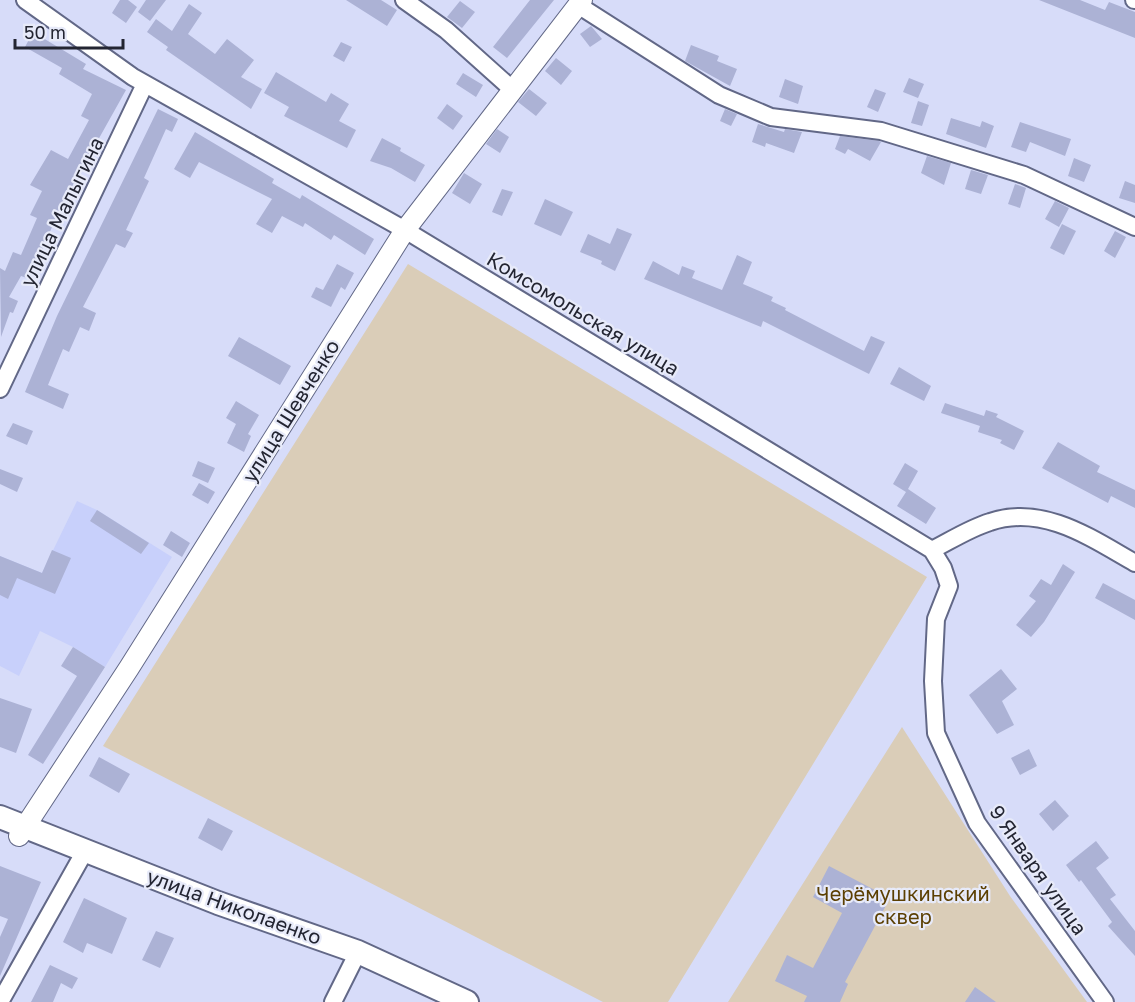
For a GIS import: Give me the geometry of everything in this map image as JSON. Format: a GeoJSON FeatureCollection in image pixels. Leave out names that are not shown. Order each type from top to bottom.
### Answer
{"type":"FeatureCollection","features":[{"type":"Feature","properties":{"kind":"main road","name":"улица Николаенко"},"geometry":{"type":"LineString","coordinates":[[0,817],[15,830],[218,903],[466,1002]]}},
{"type":"Feature","properties":{"kind":"main road","name":"улица Николаенко"},"geometry":{"type":"LineString","coordinates":[[356,959],[434,1002]]}},
{"type":"Feature","properties":{"kind":"street","name":"Комсомольская улица"},"geometry":{"type":"LineString","coordinates":[[25,0],[146,84],[405,230],[932,550]]}},
{"type":"Feature","properties":{"kind":"street"},"geometry":{"type":"LineString","coordinates":[[404,0],[446,30],[513,90]]}},
{"type":"Feature","properties":{"kind":"street"},"geometry":{"type":"LineString","coordinates":[[580,2],[719,95],[771,117],[881,131],[1024,174],[1135,227]]}},
{"type":"Feature","properties":{"kind":"street","name":"улица Шевченко"},"geometry":{"type":"LineString","coordinates":[[15,830],[129,668],[405,230],[580,2]]}},
{"type":"Feature","properties":{"kind":"street","name":"улица Малыгина"},"geometry":{"type":"LineString","coordinates":[[0,389],[146,84]]}},
{"type":"Feature","properties":{"kind":"street"},"geometry":{"type":"LineString","coordinates":[[932,550],[990,521],[1027,516],[1070,527],[1135,563]]}},
{"type":"Feature","properties":{"kind":"street","name":"9 Января улица"},"geometry":{"type":"LineString","coordinates":[[932,550],[943,568],[949,586],[936,619],[933,681],[936,733],[977,823],[1105,1002]]}},
{"type":"Feature","properties":{"kind":"street"},"geometry":{"type":"LineString","coordinates":[[0,1002],[82,855]]}},
{"type":"Feature","properties":{"kind":"street"},"geometry":{"type":"LineString","coordinates":[[333,1002],[356,959]]}},
{"type":"Feature","properties":{"kind":"shaded area"},"geometry":{"type":"Polygon","coordinates":[[[77,501],[97,510],[172,557],[105,667],[73,647],[40,631],[19,676],[0,666],[0,556],[42,573],[77,501]]]}},
{"type":"Feature","properties":{"kind":"green space"},"geometry":{"type":"Polygon","coordinates":[[[408,264],[927,577],[668,1002],[603,1002],[103,746],[408,264]]]}},
{"type":"Feature","properties":{"kind":"green space","name":"Черёмушкинский сквер"},"geometry":{"type":"Polygon","coordinates":[[[902,727],[1010,896],[1087,1002],[728,1002],[902,727]]]}},
{"type":"Feature","properties":{"kind":"building"},"geometry":{"type":"Polygon","coordinates":[[[120,0],[128,0],[137,7],[126,23],[112,13],[120,0]]]}},
{"type":"Feature","properties":{"kind":"building"},"geometry":{"type":"Polygon","coordinates":[[[146,0],[166,0],[150,21],[138,12],[146,0]]]}},
{"type":"Feature","properties":{"kind":"building"},"geometry":{"type":"Polygon","coordinates":[[[346,0],[381,0],[397,10],[387,26],[346,0]]]}},
{"type":"Feature","properties":{"kind":"building"},"geometry":{"type":"Polygon","coordinates":[[[530,0],[554,0],[507,58],[493,47],[530,0]]]}},
{"type":"Feature","properties":{"kind":"building"},"geometry":{"type":"Polygon","coordinates":[[[1039,0],[1080,0],[1105,10],[1109,2],[1135,12],[1135,38],[1039,0]]]}},
{"type":"Feature","properties":{"kind":"building"},"geometry":{"type":"Polygon","coordinates":[[[460,1],[475,12],[462,28],[447,17],[460,1]]]}},
{"type":"Feature","properties":{"kind":"building"},"geometry":{"type":"Polygon","coordinates":[[[189,4],[202,13],[188,34],[215,54],[227,39],[254,60],[241,77],[262,89],[251,109],[166,50],[168,47],[147,32],[156,19],[172,31],[189,4]]]}},
{"type":"Feature","properties":{"kind":"building"},"geometry":{"type":"Polygon","coordinates":[[[591,26],[602,39],[590,47],[580,34],[591,26]]]}},
{"type":"Feature","properties":{"kind":"building"},"geometry":{"type":"Polygon","coordinates":[[[33,32],[86,64],[83,69],[126,90],[60,208],[30,279],[21,276],[9,297],[18,301],[13,313],[10,312],[1,337],[0,268],[5,271],[13,252],[21,255],[37,218],[30,215],[42,191],[30,185],[51,150],[68,159],[89,120],[81,116],[92,94],[59,74],[62,68],[25,47],[33,32]]]}},
{"type":"Feature","properties":{"kind":"building"},"geometry":{"type":"Polygon","coordinates":[[[341,42],[352,47],[344,62],[333,56],[341,42]]]}},
{"type":"Feature","properties":{"kind":"building"},"geometry":{"type":"Polygon","coordinates":[[[691,45],[719,56],[717,61],[737,69],[730,86],[685,61],[691,45]]]}},
{"type":"Feature","properties":{"kind":"building"},"geometry":{"type":"Polygon","coordinates":[[[556,58],[572,71],[561,85],[545,71],[556,58]]]}},
{"type":"Feature","properties":{"kind":"building"},"geometry":{"type":"Polygon","coordinates":[[[276,72],[326,102],[331,93],[349,104],[339,121],[356,130],[347,148],[284,116],[289,107],[264,93],[276,72]]]}},
{"type":"Feature","properties":{"kind":"building"},"geometry":{"type":"Polygon","coordinates":[[[463,73],[483,85],[476,97],[456,84],[463,73]]]}},
{"type":"Feature","properties":{"kind":"building"},"geometry":{"type":"Polygon","coordinates":[[[909,78],[924,84],[918,98],[903,92],[909,78]]]}},
{"type":"Feature","properties":{"kind":"building"},"geometry":{"type":"Polygon","coordinates":[[[785,79],[803,86],[798,104],[779,97],[785,79]]]}},
{"type":"Feature","properties":{"kind":"building"},"geometry":{"type":"Polygon","coordinates":[[[529,89],[547,103],[536,116],[518,102],[529,89]]]}},
{"type":"Feature","properties":{"kind":"building"},"geometry":{"type":"Polygon","coordinates":[[[875,89],[886,93],[878,112],[867,107],[875,89]]]}},
{"type":"Feature","properties":{"kind":"building"},"geometry":{"type":"Polygon","coordinates":[[[918,101],[929,105],[922,126],[911,123],[918,101]]]}},
{"type":"Feature","properties":{"kind":"building"},"geometry":{"type":"Polygon","coordinates":[[[447,104],[463,116],[453,130],[437,118],[447,104]]]}},
{"type":"Feature","properties":{"kind":"building"},"geometry":{"type":"Polygon","coordinates":[[[158,109],[178,119],[172,132],[166,129],[144,178],[149,181],[126,230],[133,233],[125,248],[116,244],[83,307],[96,313],[89,331],[80,327],[69,352],[63,349],[48,385],[69,394],[63,409],[25,392],[57,316],[158,109]]]}},
{"type":"Feature","properties":{"kind":"building"},"geometry":{"type":"Polygon","coordinates":[[[725,109],[737,114],[731,126],[720,121],[725,109]]]}},
{"type":"Feature","properties":{"kind":"building"},"geometry":{"type":"Polygon","coordinates":[[[951,118],[980,127],[982,121],[994,126],[986,148],[946,134],[951,118]]]}},
{"type":"Feature","properties":{"kind":"building"},"geometry":{"type":"Polygon","coordinates":[[[1020,122],[1071,139],[1065,156],[1030,142],[1026,152],[1011,147],[1020,122]]]}},
{"type":"Feature","properties":{"kind":"building"},"geometry":{"type":"Polygon","coordinates":[[[758,124],[784,132],[785,129],[802,132],[794,153],[766,143],[765,147],[752,142],[758,124]]]}},
{"type":"Feature","properties":{"kind":"building"},"geometry":{"type":"Polygon","coordinates":[[[497,129],[509,137],[500,153],[486,144],[497,129]]]}},
{"type":"Feature","properties":{"kind":"building"},"geometry":{"type":"Polygon","coordinates":[[[195,132],[274,179],[272,183],[300,199],[302,195],[374,239],[365,255],[334,235],[331,240],[305,223],[303,227],[282,216],[272,233],[256,224],[272,199],[199,162],[190,178],[174,169],[195,132]]]}},
{"type":"Feature","properties":{"kind":"building"},"geometry":{"type":"Polygon","coordinates":[[[840,136],[881,142],[870,161],[848,149],[845,154],[835,149],[840,136]]]}},
{"type":"Feature","properties":{"kind":"building"},"geometry":{"type":"Polygon","coordinates":[[[382,138],[425,165],[415,182],[391,168],[370,161],[382,138]]]}},
{"type":"Feature","properties":{"kind":"building"},"geometry":{"type":"Polygon","coordinates":[[[927,156],[951,163],[944,185],[921,173],[927,156]]]}},
{"type":"Feature","properties":{"kind":"building"},"geometry":{"type":"Polygon","coordinates":[[[1074,158],[1091,165],[1084,182],[1068,176],[1074,158]]]}},
{"type":"Feature","properties":{"kind":"building"},"geometry":{"type":"Polygon","coordinates":[[[971,170],[988,175],[981,194],[965,189],[971,170]]]}},
{"type":"Feature","properties":{"kind":"building"},"geometry":{"type":"Polygon","coordinates":[[[464,173],[482,184],[470,204],[452,193],[464,173]]]}},
{"type":"Feature","properties":{"kind":"building"},"geometry":{"type":"Polygon","coordinates":[[[1125,181],[1135,185],[1135,203],[1119,198],[1125,181]]]}},
{"type":"Feature","properties":{"kind":"building"},"geometry":{"type":"Polygon","coordinates":[[[1015,184],[1026,188],[1020,208],[1008,204],[1015,184]]]}},
{"type":"Feature","properties":{"kind":"building"},"geometry":{"type":"Polygon","coordinates":[[[502,189],[513,192],[502,216],[492,212],[502,189]]]}},
{"type":"Feature","properties":{"kind":"building"},"geometry":{"type":"Polygon","coordinates":[[[545,199],[573,212],[561,236],[534,224],[545,199]]]}},
{"type":"Feature","properties":{"kind":"building"},"geometry":{"type":"Polygon","coordinates":[[[1055,201],[1069,208],[1059,227],[1045,219],[1055,201]]]}},
{"type":"Feature","properties":{"kind":"building"},"geometry":{"type":"Polygon","coordinates":[[[1062,224],[1076,231],[1064,255],[1050,248],[1062,224]]]}},
{"type":"Feature","properties":{"kind":"building"},"geometry":{"type":"Polygon","coordinates":[[[617,228],[632,234],[615,271],[601,264],[602,261],[580,252],[588,234],[610,244],[617,228]]]}},
{"type":"Feature","properties":{"kind":"building"},"geometry":{"type":"Polygon","coordinates":[[[1115,231],[1126,237],[1115,258],[1104,251],[1115,231]]]}},
{"type":"Feature","properties":{"kind":"building"},"geometry":{"type":"Polygon","coordinates":[[[737,255],[752,262],[743,284],[773,297],[771,301],[786,308],[785,310],[864,351],[871,336],[885,342],[869,374],[763,321],[761,327],[644,279],[653,261],[679,275],[682,266],[695,271],[692,278],[722,290],[737,255]]]}},
{"type":"Feature","properties":{"kind":"building"},"geometry":{"type":"Polygon","coordinates":[[[337,264],[354,273],[345,290],[341,287],[331,307],[311,297],[316,287],[323,290],[337,264]]]}},
{"type":"Feature","properties":{"kind":"building"},"geometry":{"type":"Polygon","coordinates":[[[239,337],[291,366],[280,385],[228,356],[239,337]]]}},
{"type":"Feature","properties":{"kind":"building"},"geometry":{"type":"Polygon","coordinates":[[[899,367],[931,386],[924,401],[890,384],[899,367]]]}},
{"type":"Feature","properties":{"kind":"building"},"geometry":{"type":"Polygon","coordinates":[[[236,401],[259,415],[248,434],[251,436],[244,452],[227,443],[236,424],[226,418],[236,401]]]}},
{"type":"Feature","properties":{"kind":"building"},"geometry":{"type":"Polygon","coordinates":[[[945,403],[984,416],[986,410],[998,414],[996,417],[1024,431],[1014,450],[1000,443],[1002,440],[978,432],[980,426],[941,413],[945,403]]]}},
{"type":"Feature","properties":{"kind":"building"},"geometry":{"type":"Polygon","coordinates":[[[13,423],[33,431],[27,445],[6,436],[13,423]]]}},
{"type":"Feature","properties":{"kind":"building"},"geometry":{"type":"Polygon","coordinates":[[[1058,442],[1100,466],[1097,472],[1135,490],[1135,508],[1111,496],[1108,503],[1042,468],[1058,442]]]}},
{"type":"Feature","properties":{"kind":"building"},"geometry":{"type":"Polygon","coordinates":[[[198,461],[215,468],[208,483],[192,476],[198,461]]]}},
{"type":"Feature","properties":{"kind":"building"},"geometry":{"type":"Polygon","coordinates":[[[905,463],[918,471],[908,489],[936,508],[926,524],[897,506],[906,492],[893,484],[905,463]]]}},
{"type":"Feature","properties":{"kind":"building"},"geometry":{"type":"Polygon","coordinates":[[[0,469],[23,478],[17,492],[0,484],[0,469]]]}},
{"type":"Feature","properties":{"kind":"building"},"geometry":{"type":"Polygon","coordinates":[[[199,483],[215,492],[208,504],[192,495],[199,483]]]}},
{"type":"Feature","properties":{"kind":"building"},"geometry":{"type":"Polygon","coordinates":[[[97,510],[149,543],[141,554],[90,521],[97,510]]]}},
{"type":"Feature","properties":{"kind":"building"},"geometry":{"type":"Polygon","coordinates":[[[171,531],[190,543],[182,557],[163,545],[171,531]]]}},
{"type":"Feature","properties":{"kind":"building"},"geometry":{"type":"Polygon","coordinates":[[[52,550],[71,558],[55,594],[17,578],[8,599],[0,595],[0,556],[42,573],[52,550]]]}},
{"type":"Feature","properties":{"kind":"building"},"geometry":{"type":"Polygon","coordinates":[[[1063,564],[1075,572],[1044,622],[1031,637],[1016,625],[1036,601],[1029,596],[1041,579],[1051,585],[1063,564]]]}},
{"type":"Feature","properties":{"kind":"building"},"geometry":{"type":"Polygon","coordinates":[[[1103,583],[1135,600],[1135,620],[1095,598],[1103,583]]]}},
{"type":"Feature","properties":{"kind":"building"},"geometry":{"type":"Polygon","coordinates":[[[73,647],[105,667],[43,764],[28,755],[77,676],[61,666],[73,647]]]}},
{"type":"Feature","properties":{"kind":"building"},"geometry":{"type":"Polygon","coordinates":[[[1001,669],[1017,689],[1002,701],[1014,725],[997,734],[969,695],[1001,669]]]}},
{"type":"Feature","properties":{"kind":"building"},"geometry":{"type":"Polygon","coordinates":[[[0,698],[32,709],[16,753],[0,747],[0,698]]]}},
{"type":"Feature","properties":{"kind":"building"},"geometry":{"type":"Polygon","coordinates":[[[1029,749],[1037,766],[1020,775],[1011,758],[1029,749]]]}},
{"type":"Feature","properties":{"kind":"building"},"geometry":{"type":"Polygon","coordinates":[[[99,757],[130,774],[119,793],[89,776],[99,757]]]}},
{"type":"Feature","properties":{"kind":"building"},"geometry":{"type":"Polygon","coordinates":[[[1055,800],[1069,816],[1053,831],[1039,814],[1055,800]]]}},
{"type":"Feature","properties":{"kind":"building"},"geometry":{"type":"Polygon","coordinates":[[[208,818],[233,831],[222,851],[198,838],[208,818]]]}},
{"type":"Feature","properties":{"kind":"building"},"geometry":{"type":"Polygon","coordinates":[[[1096,841],[1109,858],[1096,868],[1116,895],[1110,899],[1135,931],[1135,956],[1108,926],[1112,922],[1081,880],[1079,882],[1066,865],[1096,841]]]}},
{"type":"Feature","properties":{"kind":"building"},"geometry":{"type":"Polygon","coordinates":[[[0,866],[41,882],[0,976],[0,937],[8,919],[0,916],[0,866]]]}},
{"type":"Feature","properties":{"kind":"building"},"geometry":{"type":"Polygon","coordinates":[[[829,866],[890,898],[845,982],[848,984],[840,1002],[804,1002],[807,996],[775,981],[787,955],[813,968],[842,913],[813,897],[829,866]]]}},
{"type":"Feature","properties":{"kind":"building"},"geometry":{"type":"Polygon","coordinates":[[[84,898],[127,918],[112,954],[87,943],[83,953],[63,942],[84,898]]]}},
{"type":"Feature","properties":{"kind":"building"},"geometry":{"type":"Polygon","coordinates":[[[156,931],[174,938],[160,968],[142,960],[156,931]]]}},
{"type":"Feature","properties":{"kind":"building"},"geometry":{"type":"Polygon","coordinates":[[[50,965],[78,978],[72,989],[61,983],[53,1002],[31,1002],[50,965]]]}},
{"type":"Feature","properties":{"kind":"building"},"geometry":{"type":"Polygon","coordinates":[[[975,987],[996,1002],[965,1002],[975,987]]]}}]}
